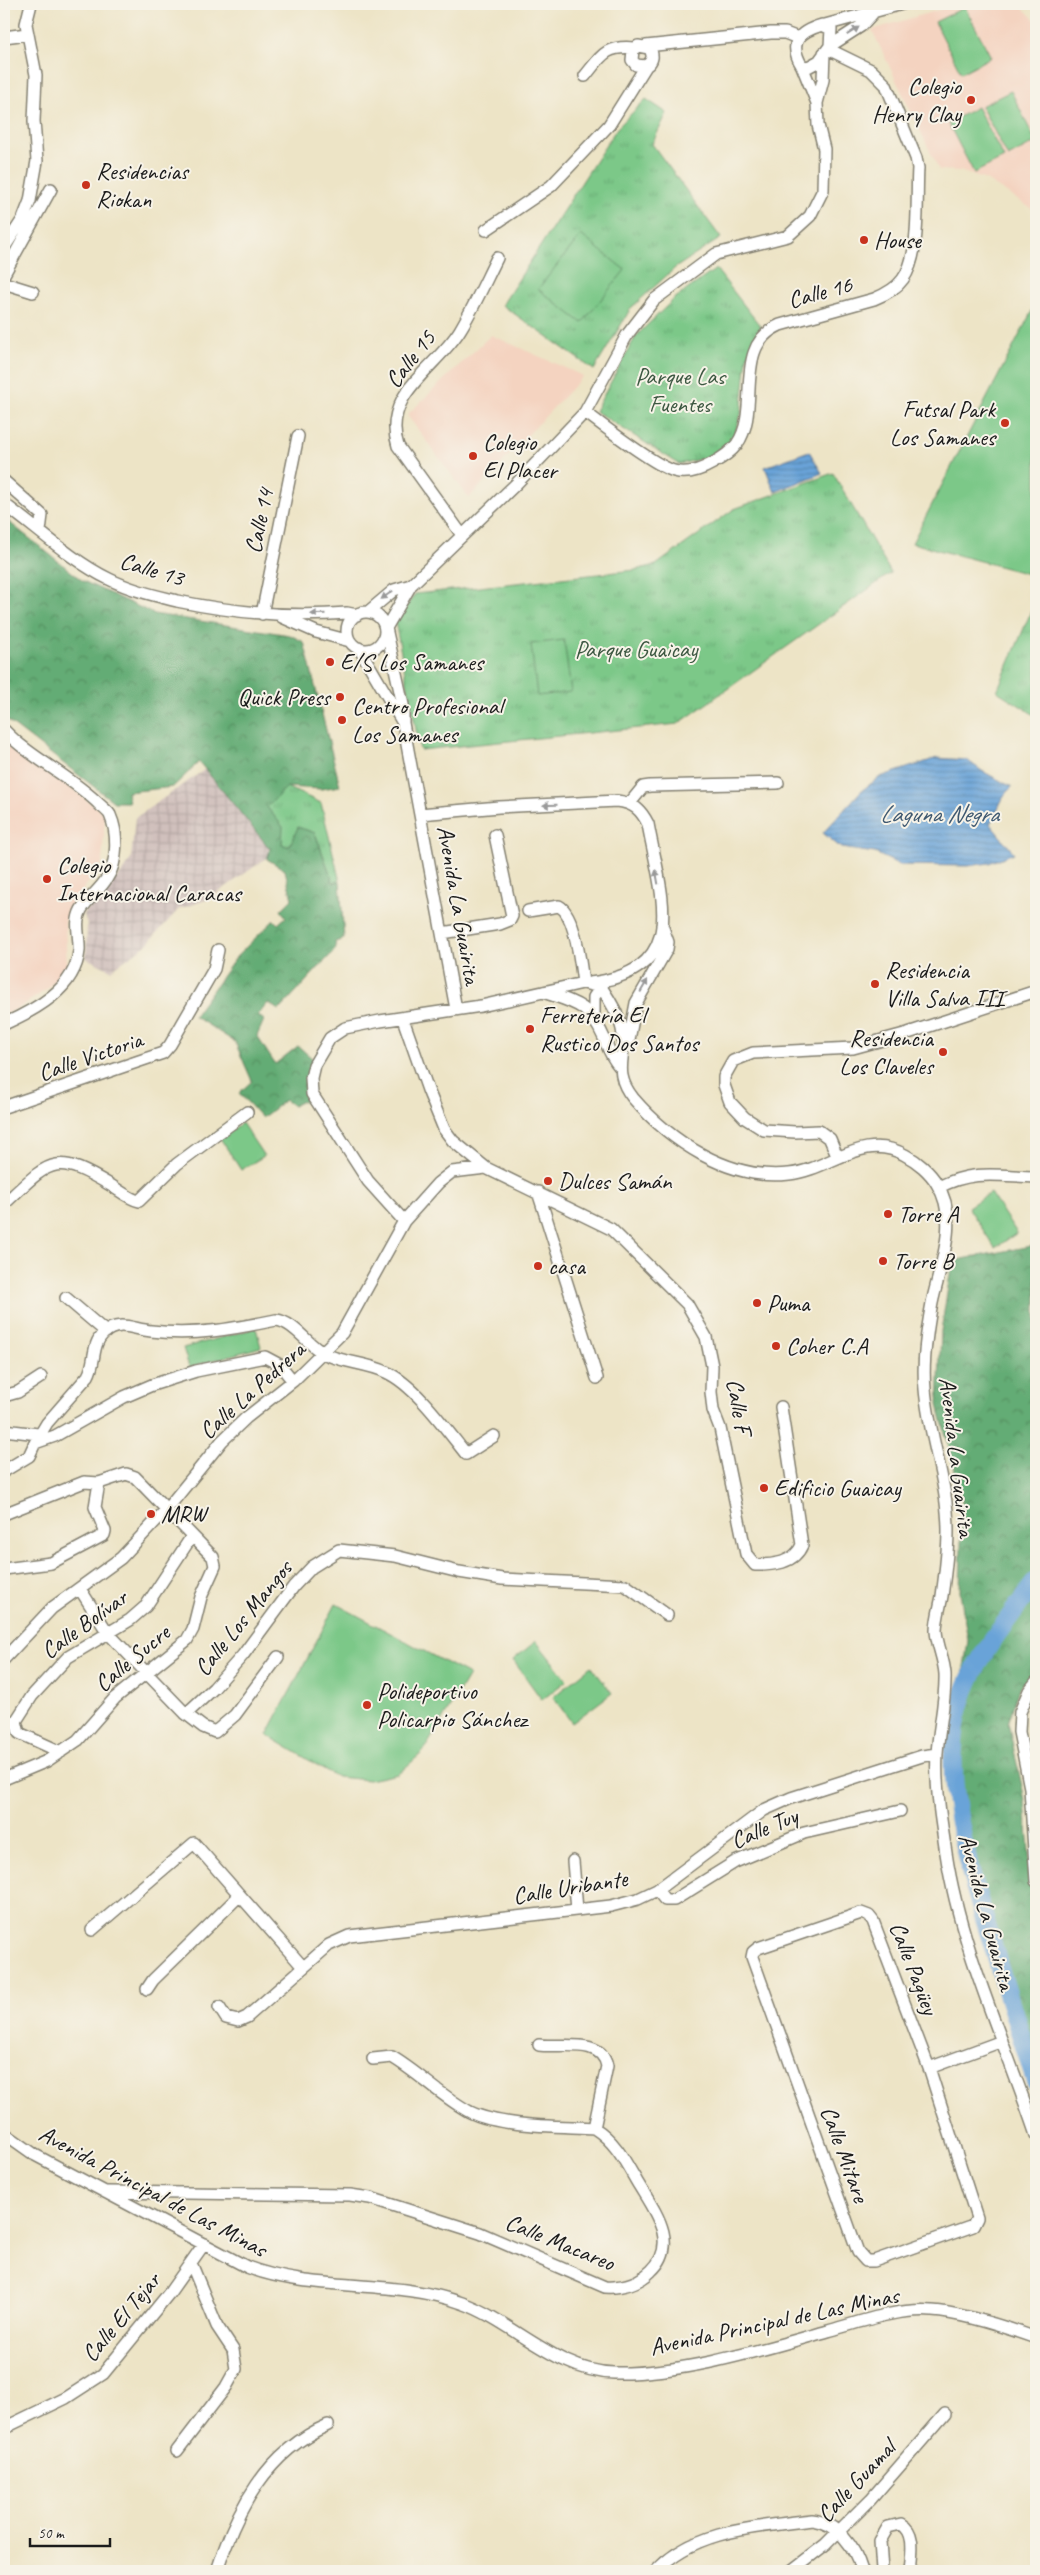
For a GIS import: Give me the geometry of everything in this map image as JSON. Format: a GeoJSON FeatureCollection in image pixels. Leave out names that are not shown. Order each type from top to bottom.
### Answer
{"type":"FeatureCollection","features":[{"type":"Feature","properties":{"kind":"street"},"geometry":{"type":"LineString","coordinates":[[4,248],[23,219],[30,201],[37,161],[34,121],[36,75],[26,24],[31,4]]}},
{"type":"Feature","properties":{"kind":"street"},"geometry":{"type":"LineString","coordinates":[[411,585],[394,590],[348,625],[347,633],[354,645],[372,649],[378,646],[386,628],[411,585],[516,484],[585,412],[627,335],[641,313],[658,296],[716,254],[741,246],[788,236],[810,216],[823,190],[825,167],[817,103],[795,50],[798,38],[812,28],[902,4]]}},
{"type":"Feature","properties":{"kind":"street"},"geometry":{"type":"LineString","coordinates":[[802,66],[813,65],[827,49],[861,26],[873,13]]}},
{"type":"Feature","properties":{"kind":"street"},"geometry":{"type":"LineString","coordinates":[[817,103],[824,80],[831,29],[825,25]]}},
{"type":"Feature","properties":{"kind":"street"},"geometry":{"type":"LineString","coordinates":[[586,76],[602,56],[612,48],[640,47],[771,33],[785,33],[798,38]]}},
{"type":"Feature","properties":{"kind":"street"},"geometry":{"type":"LineString","coordinates":[[4,37],[27,34]]}},
{"type":"Feature","properties":{"kind":"street"},"geometry":{"type":"LineString","coordinates":[[602,56],[615,54],[627,56],[636,65],[648,64],[679,43]]}},
{"type":"Feature","properties":{"kind":"street"},"geometry":{"type":"LineString","coordinates":[[632,60],[631,53],[640,47]]}},
{"type":"Feature","properties":{"kind":"street"},"geometry":{"type":"LineString","coordinates":[[486,230],[551,186],[609,125],[648,64],[651,51],[640,47]]}},
{"type":"Feature","properties":{"kind":"street","name":"Calle 16"},"geometry":{"type":"LineString","coordinates":[[585,412],[673,471],[691,473],[704,468],[728,454],[740,437],[746,417],[750,367],[755,352],[767,331],[780,325],[874,300],[902,281],[913,259],[918,168],[916,158],[886,85],[871,70],[827,49]]}},
{"type":"Feature","properties":{"kind":"street"},"geometry":{"type":"LineString","coordinates":[[4,274],[51,189]]}},
{"type":"Feature","properties":{"kind":"street","name":"Calle 15"},"geometry":{"type":"LineString","coordinates":[[462,535],[398,446],[394,431],[395,416],[410,387],[459,332],[498,258]]}},
{"type":"Feature","properties":{"kind":"street"},"geometry":{"type":"LineString","coordinates":[[4,283],[33,292]]}},
{"type":"Feature","properties":{"kind":"street","name":"Calle 14"},"geometry":{"type":"LineString","coordinates":[[262,614],[298,436]]}},
{"type":"Feature","properties":{"kind":"street"},"geometry":{"type":"LineString","coordinates":[[4,481],[42,515],[40,531]]}},
{"type":"Feature","properties":{"kind":"street","name":"Calle 13"},"geometry":{"type":"LineString","coordinates":[[4,504],[107,579],[136,592],[199,605],[280,616],[362,614]]}},
{"type":"Feature","properties":{"kind":"street"},"geometry":{"type":"LineString","coordinates":[[362,614],[380,619],[386,628]]}},
{"type":"Feature","properties":{"kind":"street","name":"Calle 13"},"geometry":{"type":"LineString","coordinates":[[280,616],[316,632],[354,645]]}},
{"type":"Feature","properties":{"kind":"street","name":"Avenida La Guairita"},"geometry":{"type":"LineString","coordinates":[[386,628],[402,705],[403,723],[456,1009],[584,983],[603,983]]}},
{"type":"Feature","properties":{"kind":"street","name":"Avenida La Guairita"},"geometry":{"type":"LineString","coordinates":[[354,645],[403,723]]}},
{"type":"Feature","properties":{"kind":"street"},"geometry":{"type":"LineString","coordinates":[[4,730],[90,795],[110,815],[116,848],[108,878],[88,900],[78,918],[79,951],[71,977],[57,992],[23,1016],[4,1024]]}},
{"type":"Feature","properties":{"kind":"street"},"geometry":{"type":"LineString","coordinates":[[630,803],[643,787],[650,786],[778,784]]}},
{"type":"Feature","properties":{"kind":"street"},"geometry":{"type":"LineString","coordinates":[[420,814],[499,807],[618,801],[630,803],[642,812],[648,824],[664,913],[662,925],[655,952],[646,963],[603,983],[593,1003],[594,1021]]}},
{"type":"Feature","properties":{"kind":"street"},"geometry":{"type":"LineString","coordinates":[[442,934],[500,924],[510,920],[512,916],[495,835]]}},
{"type":"Feature","properties":{"kind":"street"},"geometry":{"type":"LineString","coordinates":[[528,911],[559,906],[567,912],[581,963],[584,983]]}},
{"type":"Feature","properties":{"kind":"street"},"geometry":{"type":"LineString","coordinates":[[619,1066],[627,1049],[636,1003],[667,949],[668,942],[662,925]]}},
{"type":"Feature","properties":{"kind":"street","name":"Calle Victoria"},"geometry":{"type":"LineString","coordinates":[[4,1107],[162,1053],[169,1047],[214,969],[218,950]]}},
{"type":"Feature","properties":{"kind":"street"},"geometry":{"type":"LineString","coordinates":[[603,983],[622,1030],[623,1043],[619,1066]]}},
{"type":"Feature","properties":{"kind":"street"},"geometry":{"type":"LineString","coordinates":[[837,1156],[830,1139],[820,1130],[795,1132],[764,1130],[744,1118],[730,1102],[724,1085],[724,1077],[733,1061],[752,1053],[853,1048],[908,1033],[1036,991]]}},
{"type":"Feature","properties":{"kind":"street","name":"Avenida La Guairita"},"geometry":{"type":"LineString","coordinates":[[543,992],[580,1004],[594,1021],[611,1055],[619,1066],[630,1094],[659,1124],[685,1145],[732,1167],[760,1174],[793,1174],[837,1156],[872,1146],[891,1148],[912,1159],[939,1187],[948,1213],[947,1235],[932,1303],[924,1374],[930,1430],[943,1484],[948,1528],[947,1562],[936,1633],[945,1676],[937,1754],[937,1777],[946,1856],[961,1919],[1036,2134]]}},
{"type":"Feature","properties":{"kind":"street"},"geometry":{"type":"LineString","coordinates":[[404,1221],[368,1181],[342,1143],[312,1094],[310,1078],[314,1065],[330,1038],[345,1028],[456,1009]]}},
{"type":"Feature","properties":{"kind":"street","name":"Calle F"},"geometry":{"type":"LineString","coordinates":[[404,1018],[444,1129],[453,1142],[486,1168],[612,1228],[687,1304],[706,1337],[712,1366],[711,1392],[713,1410],[720,1428],[746,1554],[755,1565],[777,1565],[794,1557],[802,1545],[781,1407]]}},
{"type":"Feature","properties":{"kind":"street"},"geometry":{"type":"LineString","coordinates":[[4,1204],[41,1172],[63,1163],[87,1170],[139,1200],[177,1164],[247,1112]]}},
{"type":"Feature","properties":{"kind":"street","name":"Calle La Pedrera"},"geometry":{"type":"LineString","coordinates":[[4,1659],[52,1608],[121,1558],[166,1510],[222,1441],[246,1418],[324,1354],[342,1333],[404,1221],[438,1183],[452,1172],[486,1168]]}},
{"type":"Feature","properties":{"kind":"street"},"geometry":{"type":"LineString","coordinates":[[939,1187],[958,1177],[983,1174],[1036,1177]]}},
{"type":"Feature","properties":{"kind":"street"},"geometry":{"type":"LineString","coordinates":[[538,1192],[597,1378]]}},
{"type":"Feature","properties":{"kind":"street"},"geometry":{"type":"LineString","coordinates":[[66,1298],[106,1332]]}},
{"type":"Feature","properties":{"kind":"street"},"geometry":{"type":"LineString","coordinates":[[4,1471],[29,1456],[37,1439],[88,1376],[92,1368],[98,1340],[106,1332],[120,1325],[150,1331],[207,1333],[278,1320],[286,1323],[324,1354],[386,1372],[398,1379],[411,1390],[466,1454],[494,1436]]}},
{"type":"Feature","properties":{"kind":"street"},"geometry":{"type":"LineString","coordinates":[[4,1430],[37,1439],[55,1436],[110,1404],[152,1385],[225,1364],[267,1357],[280,1365],[293,1381]]}},
{"type":"Feature","properties":{"kind":"street"},"geometry":{"type":"LineString","coordinates":[[4,1396],[18,1392],[41,1377]]}},
{"type":"Feature","properties":{"kind":"street","name":"Calle Sucre"},"geometry":{"type":"LineString","coordinates":[[4,1779],[47,1761],[78,1740],[115,1698],[187,1640],[193,1629],[201,1597],[215,1566],[213,1557],[208,1549],[192,1536],[133,1476],[126,1474],[99,1483]]}},
{"type":"Feature","properties":{"kind":"street"},"geometry":{"type":"LineString","coordinates":[[4,1514],[84,1482],[99,1483],[94,1503],[105,1531],[104,1535],[51,1563],[4,1569]]}},
{"type":"Feature","properties":{"kind":"street","name":"Calle Bolívar"},"geometry":{"type":"LineString","coordinates":[[61,1752],[19,1734],[16,1721],[32,1696],[68,1657],[130,1620],[146,1606],[192,1536]]}},
{"type":"Feature","properties":{"kind":"street","name":"Calle Los Mangos"},"geometry":{"type":"LineString","coordinates":[[186,1714],[214,1688],[243,1655],[294,1586],[312,1567],[340,1550],[395,1556],[459,1572],[502,1578],[625,1585],[667,1615]]}},
{"type":"Feature","properties":{"kind":"street"},"geometry":{"type":"LineString","coordinates":[[80,1589],[108,1633],[186,1714],[215,1732],[235,1715],[278,1657]]}},
{"type":"Feature","properties":{"kind":"street"},"geometry":{"type":"LineString","coordinates":[[1036,1682],[1029,1691],[1020,1712],[1019,1732],[1030,1788],[1036,1881]]}},
{"type":"Feature","properties":{"kind":"street","name":"Calle Uribante"},"geometry":{"type":"LineString","coordinates":[[219,2007],[226,2018],[238,2021],[247,2017],[329,1945],[349,1936],[577,1910],[627,1902],[657,1890],[764,1810],[801,1795],[922,1756],[937,1754]]}},
{"type":"Feature","properties":{"kind":"street","name":"Calle Tuy"},"geometry":{"type":"LineString","coordinates":[[657,1890],[665,1900],[674,1900],[735,1862],[804,1833],[900,1810]]}},
{"type":"Feature","properties":{"kind":"street"},"geometry":{"type":"LineString","coordinates":[[92,1930],[194,1842],[239,1896],[303,1967]]}},
{"type":"Feature","properties":{"kind":"street"},"geometry":{"type":"LineString","coordinates":[[573,1861],[577,1910]]}},
{"type":"Feature","properties":{"kind":"street"},"geometry":{"type":"LineString","coordinates":[[148,1989],[153,1980],[239,1896]]}},
{"type":"Feature","properties":{"kind":"street","name":"Calle Pagüey"},"geometry":{"type":"LineString","coordinates":[[753,1952],[758,1948],[861,1913],[870,1916],[930,2068],[977,2218],[973,2226]]}},
{"type":"Feature","properties":{"kind":"street","name":"Calle Mitare"},"geometry":{"type":"LineString","coordinates":[[753,1952],[752,1957],[858,2252],[866,2261],[874,2261],[973,2226]]}},
{"type":"Feature","properties":{"kind":"street"},"geometry":{"type":"LineString","coordinates":[[930,2068],[1002,2041]]}},
{"type":"Feature","properties":{"kind":"street"},"geometry":{"type":"LineString","coordinates":[[373,2059],[392,2057],[452,2101],[471,2112],[493,2120],[594,2128],[607,2066],[606,2058],[593,2047],[539,2045]]}},
{"type":"Feature","properties":{"kind":"street","name":"Calle Macareo"},"geometry":{"type":"LineString","coordinates":[[105,2192],[294,2194],[370,2198],[480,2233],[593,2282],[606,2287],[616,2287],[646,2276],[655,2268],[662,2258],[664,2236],[658,2217],[623,2157],[614,2145],[594,2128]]}},
{"type":"Feature","properties":{"kind":"street","name":"Avenida Principal de Las Minas"},"geometry":{"type":"LineString","coordinates":[[4,2133],[35,2155],[231,2260],[266,2274],[319,2282],[364,2285],[440,2296],[460,2302],[480,2310],[566,2360],[588,2369],[612,2373],[666,2369],[730,2357],[856,2323],[914,2312],[933,2311],[1010,2328],[1036,2338]]}},
{"type":"Feature","properties":{"kind":"street","name":"Calle El Tejar"},"geometry":{"type":"LineString","coordinates":[[4,2428],[66,2398],[103,2374],[170,2292],[204,2244]]}},
{"type":"Feature","properties":{"kind":"street"},"geometry":{"type":"LineString","coordinates":[[177,2452],[226,2387],[236,2369],[233,2350],[218,2326],[191,2263]]}},
{"type":"Feature","properties":{"kind":"street","name":"Calle Guamal"},"geometry":{"type":"LineString","coordinates":[[791,2571],[838,2532],[871,2500],[945,2414]]}},
{"type":"Feature","properties":{"kind":"street"},"geometry":{"type":"LineString","coordinates":[[217,2571],[230,2532],[245,2502],[264,2474],[300,2440],[328,2425]]}},
{"type":"Feature","properties":{"kind":"street"},"geometry":{"type":"LineString","coordinates":[[656,2571],[669,2559],[691,2546],[736,2531],[812,2520],[823,2521],[849,2543],[862,2571]]}},
{"type":"Feature","properties":{"kind":"street"},"geometry":{"type":"LineString","coordinates":[[882,2571],[880,2542],[888,2528],[901,2524],[907,2527],[911,2538],[910,2571]]}},
{"type":"Feature","properties":{"kind":"shaded area","name":"Colegio Henry Clay"},"geometry":{"type":"Polygon","coordinates":[[[958,4],[1019,4],[1036,21],[1036,206],[1032,209],[986,180],[960,171],[939,170],[872,30],[958,4]]]}},
{"type":"Feature","properties":{"kind":"shaded area","name":"Colegio El Placer"},"geometry":{"type":"Polygon","coordinates":[[[491,335],[583,376],[469,498],[407,415],[491,335]]]}},
{"type":"Feature","properties":{"kind":"shaded area","name":"Colegio Internacional Caracas"},"geometry":{"type":"Polygon","coordinates":[[[4,735],[105,814],[102,864],[79,895],[65,921],[67,967],[47,989],[19,1008],[4,1014],[4,735]]]}},
{"type":"Feature","properties":{"kind":"shaded area"},"geometry":{"type":"Polygon","coordinates":[[[220,759],[228,774],[296,837],[209,899],[179,909],[145,946],[111,970],[86,958],[87,925],[84,914],[102,890],[120,875],[131,859],[135,818],[220,759]]]}},
{"type":"Feature","properties":{"kind":"green space"},"geometry":{"type":"Polygon","coordinates":[[[965,7],[991,57],[961,73],[935,22],[965,7]]]}},
{"type":"Feature","properties":{"kind":"green space"},"geometry":{"type":"Polygon","coordinates":[[[1011,91],[1036,142],[1008,157],[981,106],[1011,91]]]}},
{"type":"Feature","properties":{"kind":"green space"},"geometry":{"type":"Polygon","coordinates":[[[646,99],[667,113],[652,144],[721,238],[675,268],[631,308],[594,370],[502,305],[617,128],[646,99]]]}},
{"type":"Feature","properties":{"kind":"green space"},"geometry":{"type":"Polygon","coordinates":[[[977,107],[1004,158],[974,173],[948,123],[977,107]]]}},
{"type":"Feature","properties":{"kind":"green space"},"geometry":{"type":"Polygon","coordinates":[[[581,235],[625,270],[582,323],[538,289],[581,235]]]}},
{"type":"Feature","properties":{"kind":"green space","name":"Parque Las Fuentes"},"geometry":{"type":"Polygon","coordinates":[[[716,269],[761,327],[747,357],[741,415],[732,441],[711,457],[679,464],[595,411],[636,336],[674,299],[716,269]]]}},
{"type":"Feature","properties":{"kind":"green space","name":"Futsal Park Los Samanes"},"geometry":{"type":"Polygon","coordinates":[[[1036,303],[1036,576],[912,543],[1036,303]]]}},
{"type":"Feature","properties":{"kind":"green space","name":"Parque Guaicay"},"geometry":{"type":"Polygon","coordinates":[[[833,473],[891,573],[678,724],[420,750],[395,622],[415,594],[635,570],[656,565],[734,509],[833,473]]]}},
{"type":"Feature","properties":{"kind":"green space"},"geometry":{"type":"Polygon","coordinates":[[[4,518],[83,581],[154,614],[290,635],[304,642],[340,786],[321,789],[287,787],[267,807],[283,827],[282,844],[289,847],[298,827],[315,833],[333,882],[340,882],[344,939],[335,942],[336,949],[279,1010],[268,1003],[258,1015],[264,1020],[257,1036],[275,1064],[298,1046],[314,1060],[308,1073],[307,1099],[293,1106],[285,1100],[262,1118],[239,1093],[252,1081],[235,1042],[194,1016],[237,956],[274,920],[278,924],[286,917],[281,910],[292,899],[285,870],[267,859],[270,849],[199,762],[173,787],[127,792],[129,802],[114,802],[4,718],[4,518]]]}},
{"type":"Feature","properties":{"kind":"green space"},"geometry":{"type":"Polygon","coordinates":[[[1036,600],[1036,716],[997,691],[1036,600]]]}},
{"type":"Feature","properties":{"kind":"green space"},"geometry":{"type":"Polygon","coordinates":[[[564,640],[571,692],[537,696],[531,644],[564,640]]]}},
{"type":"Feature","properties":{"kind":"green space"},"geometry":{"type":"Polygon","coordinates":[[[286,787],[321,803],[340,882],[333,882],[315,833],[289,847],[282,844],[267,807],[286,787]]]}},
{"type":"Feature","properties":{"kind":"green space"},"geometry":{"type":"Polygon","coordinates":[[[242,1123],[264,1156],[241,1170],[220,1138],[242,1123]]]}},
{"type":"Feature","properties":{"kind":"green space"},"geometry":{"type":"Polygon","coordinates":[[[990,1193],[1017,1233],[995,1248],[968,1207],[990,1193]]]}},
{"type":"Feature","properties":{"kind":"green space"},"geometry":{"type":"Polygon","coordinates":[[[1031,1246],[1036,1248],[1036,1669],[1019,1688],[1008,1723],[1025,1800],[1036,1942],[1036,2093],[987,1953],[967,1884],[948,1784],[968,1640],[960,1593],[962,1499],[938,1405],[941,1331],[952,1261],[1031,1246]]]}},
{"type":"Feature","properties":{"kind":"green space"},"geometry":{"type":"Polygon","coordinates":[[[256,1328],[261,1347],[189,1367],[183,1348],[256,1328]]]}},
{"type":"Feature","properties":{"kind":"green space","name":"Polideportivo Policarpio Sánchez"},"geometry":{"type":"Polygon","coordinates":[[[336,1604],[469,1675],[423,1752],[398,1774],[369,1780],[337,1777],[267,1735],[336,1604]]]}},
{"type":"Feature","properties":{"kind":"green space"},"geometry":{"type":"Polygon","coordinates":[[[536,1641],[567,1680],[542,1700],[513,1660],[536,1641]]]}},
{"type":"Feature","properties":{"kind":"green space"},"geometry":{"type":"Polygon","coordinates":[[[591,1666],[612,1693],[572,1723],[553,1697],[591,1666]]]}},
{"type":"Feature","properties":{"kind":"water"},"geometry":{"type":"Polygon","coordinates":[[[809,451],[822,473],[775,492],[765,467],[809,451]]]}},
{"type":"Feature","properties":{"kind":"water","name":"Laguna Negra"},"geometry":{"type":"Polygon","coordinates":[[[937,758],[967,760],[982,771],[1012,787],[1005,794],[990,824],[1014,853],[989,863],[967,866],[900,865],[875,853],[841,848],[823,833],[861,791],[880,777],[937,758]]]}},
{"type":"Feature","properties":{"kind":"waterway"},"geometry":{"type":"LineString","coordinates":[[1036,1581],[984,1654],[967,1685],[955,1730],[953,1761],[955,1794],[968,1860],[985,1922],[1036,2083]]}},
{"type":"Feature","properties":{"kind":"place","name":"Colegio Henry Clay"},"geometry":{"type":"Point","coordinates":[971,100]}},
{"type":"Feature","properties":{"kind":"place","name":"Residencias Riokan"},"geometry":{"type":"Point","coordinates":[86,185]}},
{"type":"Feature","properties":{"kind":"place","name":"House"},"geometry":{"type":"Point","coordinates":[864,240]}},
{"type":"Feature","properties":{"kind":"place","name":"Futsal Park Los Samanes"},"geometry":{"type":"Point","coordinates":[1005,423]}},
{"type":"Feature","properties":{"kind":"place","name":"Colegio El Placer"},"geometry":{"type":"Point","coordinates":[473,456]}},
{"type":"Feature","properties":{"kind":"place","name":"E/S Los Samanes"},"geometry":{"type":"Point","coordinates":[330,662]}},
{"type":"Feature","properties":{"kind":"place","name":"Quick Press"},"geometry":{"type":"Point","coordinates":[340,697]}},
{"type":"Feature","properties":{"kind":"place","name":"Centro Profesional Los Samanes"},"geometry":{"type":"Point","coordinates":[342,720]}},
{"type":"Feature","properties":{"kind":"place","name":"Colegio Internacional Caracas"},"geometry":{"type":"Point","coordinates":[47,879]}},
{"type":"Feature","properties":{"kind":"place","name":"Residencia Villa Salva III"},"geometry":{"type":"Point","coordinates":[875,984]}},
{"type":"Feature","properties":{"kind":"place","name":"Ferretería El Rustico Dos Santos"},"geometry":{"type":"Point","coordinates":[530,1029]}},
{"type":"Feature","properties":{"kind":"place","name":"Residencia Los Claveles"},"geometry":{"type":"Point","coordinates":[943,1052]}},
{"type":"Feature","properties":{"kind":"place","name":"Dulces Samán"},"geometry":{"type":"Point","coordinates":[548,1181]}},
{"type":"Feature","properties":{"kind":"place","name":"Torre A"},"geometry":{"type":"Point","coordinates":[888,1214]}},
{"type":"Feature","properties":{"kind":"place","name":"Torre B"},"geometry":{"type":"Point","coordinates":[883,1261]}},
{"type":"Feature","properties":{"kind":"place","name":"casa"},"geometry":{"type":"Point","coordinates":[538,1266]}},
{"type":"Feature","properties":{"kind":"place","name":"Puma"},"geometry":{"type":"Point","coordinates":[757,1303]}},
{"type":"Feature","properties":{"kind":"place","name":"Coher C.A"},"geometry":{"type":"Point","coordinates":[776,1346]}},
{"type":"Feature","properties":{"kind":"place","name":"Edificio Guaicay"},"geometry":{"type":"Point","coordinates":[764,1488]}},
{"type":"Feature","properties":{"kind":"place","name":"MRW"},"geometry":{"type":"Point","coordinates":[151,1514]}},
{"type":"Feature","properties":{"kind":"place","name":"Polideportivo Policarpio Sánchez"},"geometry":{"type":"Point","coordinates":[367,1705]}}]}
